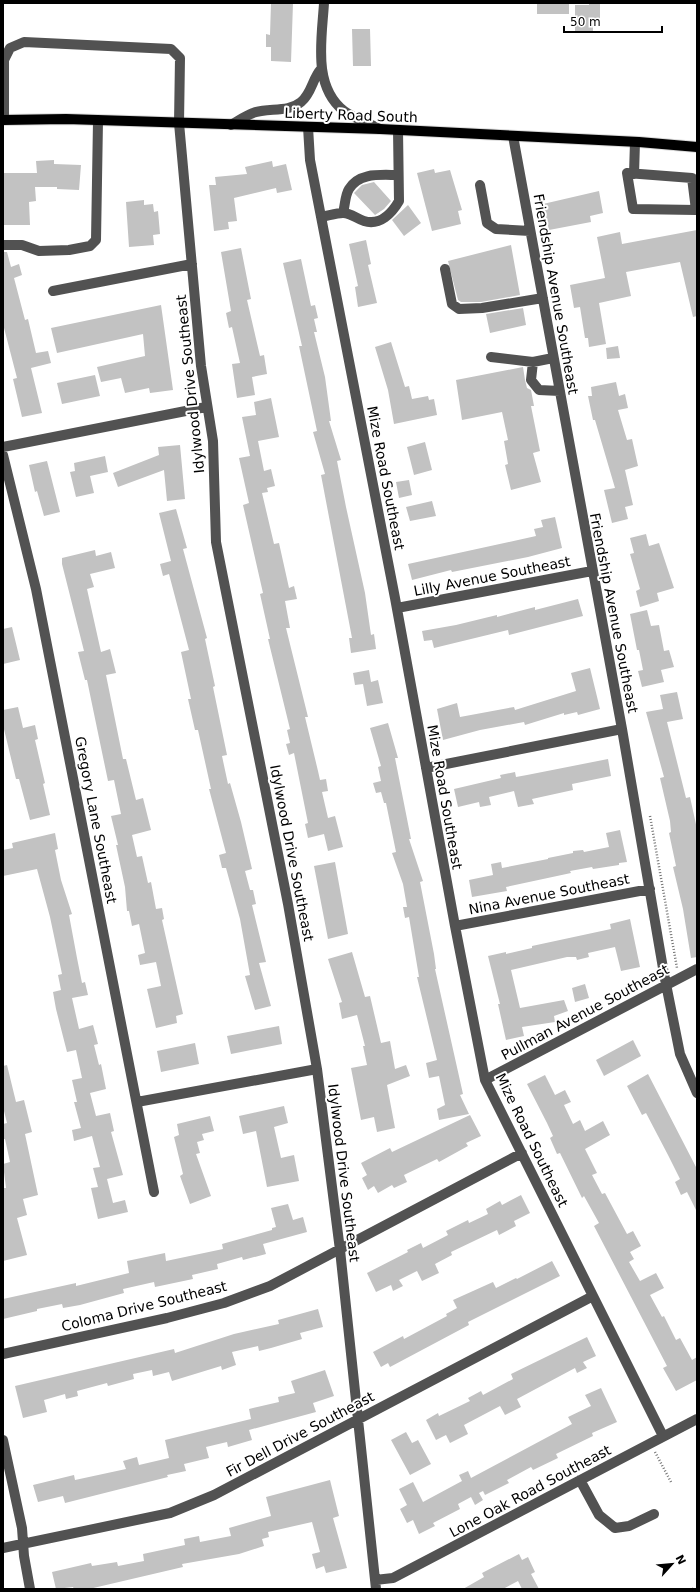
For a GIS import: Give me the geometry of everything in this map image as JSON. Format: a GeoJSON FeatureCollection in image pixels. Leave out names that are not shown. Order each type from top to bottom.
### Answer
{"type":"FeatureCollection","features":[{"type":"Feature","properties":{"kind":"main road","name":"Liberty Road South"},"geometry":{"type":"LineString","coordinates":[[4,120],[98,120],[231,125],[380,128],[635,142],[697,147]]}},
{"type":"Feature","properties":{"kind":"street"},"geometry":{"type":"LineString","coordinates":[[324,3],[321,69],[330,94],[344,111],[380,128]]}},
{"type":"Feature","properties":{"kind":"street","name":"Idylwood Drive Southeast"},"geometry":{"type":"LineString","coordinates":[[4,120],[4,60],[10,48],[24,42],[171,49],[180,58],[179,123],[206,407],[213,441],[216,542],[289,912],[317,1069],[340,1250],[375,1585]]}},
{"type":"Feature","properties":{"kind":"street"},"geometry":{"type":"LineString","coordinates":[[231,125],[254,112],[293,107],[300,103],[311,91],[314,77],[321,69]]}},
{"type":"Feature","properties":{"kind":"street"},"geometry":{"type":"LineString","coordinates":[[3,245],[22,245],[39,251],[70,250],[90,246],[96,240],[98,120]]}},
{"type":"Feature","properties":{"kind":"street","name":"Mize Road Southeast"},"geometry":{"type":"LineString","coordinates":[[308,127],[310,160],[397,608],[455,926],[485,1080],[663,1436]]}},
{"type":"Feature","properties":{"kind":"street"},"geometry":{"type":"LineString","coordinates":[[321,217],[344,213],[365,222],[377,222],[388,216],[399,201],[398,130]]}},
{"type":"Feature","properties":{"kind":"street","name":"Friendship Avenue Southeast"},"geometry":{"type":"LineString","coordinates":[[513,136],[622,729],[666,986],[671,1004],[680,1054],[697,1092]]}},
{"type":"Feature","properties":{"kind":"street"},"geometry":{"type":"LineString","coordinates":[[634,174],[635,142]]}},
{"type":"Feature","properties":{"kind":"street"},"geometry":{"type":"LineString","coordinates":[[627,173],[692,178],[696,194],[696,210],[633,209],[627,173]]}},
{"type":"Feature","properties":{"kind":"street"},"geometry":{"type":"LineString","coordinates":[[344,213],[349,188],[358,180],[366,176],[398,175]]}},
{"type":"Feature","properties":{"kind":"street"},"geometry":{"type":"LineString","coordinates":[[480,184],[487,223],[496,229],[530,231]]}},
{"type":"Feature","properties":{"kind":"street"},"geometry":{"type":"LineString","coordinates":[[52,291],[192,264]]}},
{"type":"Feature","properties":{"kind":"street"},"geometry":{"type":"LineString","coordinates":[[445,269],[452,304],[459,309],[482,308],[542,298]]}},
{"type":"Feature","properties":{"kind":"street"},"geometry":{"type":"LineString","coordinates":[[491,357],[533,362],[553,358]]}},
{"type":"Feature","properties":{"kind":"street"},"geometry":{"type":"LineString","coordinates":[[533,362],[531,380],[539,390],[560,391]]}},
{"type":"Feature","properties":{"kind":"street"},"geometry":{"type":"LineString","coordinates":[[3,447],[206,407]]}},
{"type":"Feature","properties":{"kind":"street","name":"Gregory Lane Southeast"},"geometry":{"type":"LineString","coordinates":[[3,455],[36,589],[154,1192]]}},
{"type":"Feature","properties":{"kind":"street","name":"Lilly Avenue Southeast"},"geometry":{"type":"LineString","coordinates":[[397,608],[592,571]]}},
{"type":"Feature","properties":{"kind":"street"},"geometry":{"type":"LineString","coordinates":[[426,768],[622,729]]}},
{"type":"Feature","properties":{"kind":"street","name":"Nina Avenue Southeast"},"geometry":{"type":"LineString","coordinates":[[455,926],[650,889]]}},
{"type":"Feature","properties":{"kind":"street","name":"Pullman Avenue Southeast"},"geometry":{"type":"LineString","coordinates":[[485,1080],[697,969]]}},
{"type":"Feature","properties":{"kind":"street"},"geometry":{"type":"LineString","coordinates":[[137,1102],[317,1069]]}},
{"type":"Feature","properties":{"kind":"street","name":"Coloma Drive Southeast"},"geometry":{"type":"LineString","coordinates":[[3,1354],[168,1318],[224,1303],[270,1286],[522,1153]]}},
{"type":"Feature","properties":{"kind":"street","name":"Fir Dell Drive Southeast"},"geometry":{"type":"LineString","coordinates":[[3,1548],[170,1513],[214,1495],[593,1296]]}},
{"type":"Feature","properties":{"kind":"street","name":"Lone Oak Road Southeast"},"geometry":{"type":"LineString","coordinates":[[375,1585],[393,1578],[697,1419]]}},
{"type":"Feature","properties":{"kind":"street"},"geometry":{"type":"LineString","coordinates":[[3,1440],[22,1528],[24,1556],[30,1589]]}},
{"type":"Feature","properties":{"kind":"street"},"geometry":{"type":"LineString","coordinates":[[580,1480],[599,1515],[615,1528],[630,1526],[654,1514]]}},
{"type":"Feature","properties":{"kind":"path"},"geometry":{"type":"LineString","coordinates":[[651,1443],[671,1482]]}},
{"type":"Feature","properties":{"kind":"building"},"geometry":{"type":"Polygon","coordinates":[[[271,3],[293,3],[291,62],[271,61],[271,47],[266,47],[266,34],[270,35],[271,3]]]}},
{"type":"Feature","properties":{"kind":"building"},"geometry":{"type":"Polygon","coordinates":[[[537,3],[569,3],[569,14],[537,14],[537,3]]]}},
{"type":"Feature","properties":{"kind":"building"},"geometry":{"type":"Polygon","coordinates":[[[589,3],[600,3],[600,21],[593,21],[593,33],[575,32],[575,5],[589,5],[589,3]]]}},
{"type":"Feature","properties":{"kind":"building"},"geometry":{"type":"Polygon","coordinates":[[[352,29],[370,29],[371,66],[353,66],[352,29]]]}},
{"type":"Feature","properties":{"kind":"building"},"geometry":{"type":"Polygon","coordinates":[[[54,160],[54,164],[81,165],[79,190],[57,189],[57,187],[35,187],[36,201],[29,202],[30,225],[3,225],[3,173],[37,173],[36,161],[54,160]]]}},
{"type":"Feature","properties":{"kind":"building"},"geometry":{"type":"Polygon","coordinates":[[[272,161],[273,167],[286,164],[292,190],[277,193],[276,188],[234,198],[237,221],[228,222],[229,229],[214,231],[209,185],[216,185],[215,177],[247,174],[245,167],[272,161]]]}},
{"type":"Feature","properties":{"kind":"building"},"geometry":{"type":"Polygon","coordinates":[[[434,169],[435,173],[450,170],[462,210],[458,211],[461,224],[432,231],[417,173],[434,169]]]}},
{"type":"Feature","properties":{"kind":"building"},"geometry":{"type":"Polygon","coordinates":[[[374,182],[391,201],[384,209],[375,215],[354,193],[362,185],[374,182]]]}},
{"type":"Feature","properties":{"kind":"building"},"geometry":{"type":"Polygon","coordinates":[[[599,191],[603,213],[590,216],[591,222],[549,230],[543,204],[599,191]]]}},
{"type":"Feature","properties":{"kind":"building"},"geometry":{"type":"Polygon","coordinates":[[[144,200],[144,205],[153,204],[154,212],[158,211],[160,234],[153,235],[154,245],[129,247],[126,202],[144,200]]]}},
{"type":"Feature","properties":{"kind":"building"},"geometry":{"type":"Polygon","coordinates":[[[408,205],[421,223],[404,236],[392,220],[408,205]]]}},
{"type":"Feature","properties":{"kind":"building"},"geometry":{"type":"Polygon","coordinates":[[[697,230],[697,316],[693,317],[680,262],[626,272],[631,296],[599,303],[606,344],[589,347],[588,338],[585,338],[580,307],[574,308],[570,285],[605,278],[597,237],[620,232],[622,244],[697,230]]]}},
{"type":"Feature","properties":{"kind":"building"},"geometry":{"type":"Polygon","coordinates":[[[366,240],[371,264],[368,265],[377,303],[358,307],[355,287],[358,286],[349,244],[366,240]]]}},
{"type":"Feature","properties":{"kind":"building"},"geometry":{"type":"Polygon","coordinates":[[[511,245],[520,295],[481,302],[461,302],[458,300],[448,261],[511,245]]]}},
{"type":"Feature","properties":{"kind":"building"},"geometry":{"type":"Polygon","coordinates":[[[241,248],[251,299],[247,300],[260,356],[264,355],[267,374],[252,377],[255,395],[237,398],[232,364],[240,363],[232,327],[229,328],[226,313],[231,311],[221,252],[241,248]]]}},
{"type":"Feature","properties":{"kind":"building"},"geometry":{"type":"Polygon","coordinates":[[[3,252],[7,252],[11,267],[19,264],[22,275],[14,278],[25,320],[28,319],[36,353],[48,351],[51,363],[31,368],[42,413],[22,417],[13,379],[17,378],[3,324],[3,252]]]}},
{"type":"Feature","properties":{"kind":"building"},"geometry":{"type":"Polygon","coordinates":[[[301,259],[311,306],[315,305],[318,318],[314,319],[317,332],[314,332],[325,377],[331,421],[329,421],[341,460],[337,461],[365,593],[371,635],[374,634],[376,649],[351,653],[349,638],[352,638],[321,475],[325,474],[313,432],[317,431],[299,346],[302,346],[283,263],[301,259]]]}},
{"type":"Feature","properties":{"kind":"building"},"geometry":{"type":"Polygon","coordinates":[[[161,305],[173,390],[150,393],[149,388],[125,393],[121,378],[101,382],[97,367],[145,356],[143,334],[57,353],[51,328],[161,305]]]}},
{"type":"Feature","properties":{"kind":"building"},"geometry":{"type":"Polygon","coordinates":[[[523,308],[526,325],[490,333],[486,314],[523,308]]]}},
{"type":"Feature","properties":{"kind":"building"},"geometry":{"type":"Polygon","coordinates":[[[391,342],[405,387],[409,386],[412,399],[428,396],[429,400],[434,399],[437,415],[394,424],[388,390],[375,347],[391,342]]]}},
{"type":"Feature","properties":{"kind":"building"},"geometry":{"type":"Polygon","coordinates":[[[618,346],[620,358],[607,359],[606,348],[618,346]]]}},
{"type":"Feature","properties":{"kind":"building"},"geometry":{"type":"Polygon","coordinates":[[[523,367],[527,388],[531,390],[534,406],[531,406],[540,451],[533,453],[541,482],[511,490],[505,465],[508,464],[504,441],[508,440],[502,412],[462,420],[456,380],[523,367]]]}},
{"type":"Feature","properties":{"kind":"building"},"geometry":{"type":"Polygon","coordinates":[[[95,375],[100,396],[62,404],[57,383],[95,375]]]}},
{"type":"Feature","properties":{"kind":"building"},"geometry":{"type":"Polygon","coordinates":[[[616,382],[619,396],[625,394],[628,408],[618,410],[627,440],[632,439],[638,466],[625,470],[633,505],[625,507],[628,519],[612,523],[604,490],[615,488],[595,420],[593,420],[588,396],[592,396],[591,387],[616,382]]]}},
{"type":"Feature","properties":{"kind":"building"},"geometry":{"type":"Polygon","coordinates":[[[271,398],[279,437],[258,441],[264,471],[271,469],[275,486],[267,488],[268,492],[262,493],[274,544],[279,543],[289,588],[294,586],[297,599],[285,601],[290,628],[286,628],[308,717],[305,717],[320,780],[326,779],[328,791],[322,792],[328,818],[335,816],[343,847],[328,851],[324,834],[308,838],[305,824],[308,823],[294,753],[289,755],[286,744],[290,743],[287,730],[290,729],[268,639],[270,639],[260,594],[263,593],[243,505],[249,503],[239,458],[250,456],[242,417],[256,415],[254,402],[271,398]]]}},
{"type":"Feature","properties":{"kind":"building"},"geometry":{"type":"Polygon","coordinates":[[[425,442],[432,470],[414,475],[407,447],[425,442]]]}},
{"type":"Feature","properties":{"kind":"building"},"geometry":{"type":"Polygon","coordinates":[[[180,445],[185,499],[167,501],[164,470],[118,487],[113,473],[159,455],[158,447],[180,445]]]}},
{"type":"Feature","properties":{"kind":"building"},"geometry":{"type":"Polygon","coordinates":[[[105,456],[108,472],[90,476],[94,493],[76,497],[70,472],[75,471],[74,463],[105,456]]]}},
{"type":"Feature","properties":{"kind":"building"},"geometry":{"type":"Polygon","coordinates":[[[47,461],[60,512],[44,516],[37,491],[35,492],[29,465],[47,461]]]}},
{"type":"Feature","properties":{"kind":"building"},"geometry":{"type":"Polygon","coordinates":[[[409,480],[412,495],[399,498],[396,482],[409,480]]]}},
{"type":"Feature","properties":{"kind":"building"},"geometry":{"type":"Polygon","coordinates":[[[432,501],[436,516],[410,521],[406,507],[432,501]]]}},
{"type":"Feature","properties":{"kind":"building"},"geometry":{"type":"Polygon","coordinates":[[[176,509],[187,548],[183,549],[207,638],[205,639],[215,686],[213,687],[227,755],[222,756],[228,784],[230,783],[241,822],[252,869],[245,871],[250,890],[253,890],[256,904],[252,905],[266,962],[259,963],[271,1006],[255,1010],[245,976],[250,975],[240,919],[226,868],[222,868],[219,855],[226,853],[209,789],[211,789],[198,730],[195,730],[188,699],[191,699],[181,652],[189,650],[169,574],[163,576],[160,564],[171,561],[159,513],[176,509]]]}},
{"type":"Feature","properties":{"kind":"building"},"geometry":{"type":"Polygon","coordinates":[[[555,517],[562,548],[528,557],[452,572],[451,570],[412,580],[408,564],[536,536],[534,529],[543,527],[541,520],[555,517]]]}},
{"type":"Feature","properties":{"kind":"building"},"geometry":{"type":"Polygon","coordinates":[[[646,534],[649,546],[659,543],[674,588],[657,593],[659,601],[640,607],[636,591],[640,589],[630,554],[634,553],[630,538],[646,534]]]}},
{"type":"Feature","properties":{"kind":"building"},"geometry":{"type":"Polygon","coordinates":[[[95,550],[96,556],[111,552],[115,568],[90,574],[94,587],[87,589],[101,652],[110,649],[116,673],[106,675],[123,759],[126,759],[136,800],[143,798],[151,830],[132,835],[137,857],[142,856],[148,883],[151,882],[156,909],[162,908],[164,919],[162,920],[183,1014],[176,1016],[177,1023],[156,1028],[147,989],[161,986],[156,962],[140,965],[138,955],[145,953],[139,924],[132,926],[129,911],[127,911],[125,887],[116,845],[118,845],[111,816],[121,814],[114,780],[108,781],[87,680],[85,680],[78,652],[84,651],[62,564],[62,558],[95,550]]]}},
{"type":"Feature","properties":{"kind":"building"},"geometry":{"type":"Polygon","coordinates":[[[578,599],[583,616],[509,635],[508,630],[434,648],[432,640],[424,641],[422,631],[456,625],[497,615],[497,617],[535,607],[535,610],[578,599]]]}},
{"type":"Feature","properties":{"kind":"building"},"geometry":{"type":"Polygon","coordinates":[[[647,610],[651,626],[659,625],[664,651],[669,650],[674,667],[661,670],[664,682],[642,687],[638,671],[643,670],[639,650],[637,650],[630,614],[647,610]]]}},
{"type":"Feature","properties":{"kind":"building"},"geometry":{"type":"Polygon","coordinates":[[[12,627],[20,660],[3,664],[3,629],[12,627]]]}},
{"type":"Feature","properties":{"kind":"building"},"geometry":{"type":"Polygon","coordinates":[[[590,668],[600,709],[578,715],[577,712],[564,715],[564,713],[525,725],[524,722],[480,730],[443,740],[437,709],[457,703],[460,717],[514,707],[515,710],[576,691],[571,673],[590,668]]]}},
{"type":"Feature","properties":{"kind":"building"},"geometry":{"type":"Polygon","coordinates":[[[369,670],[371,682],[378,680],[383,703],[367,706],[363,684],[355,685],[353,673],[369,670]]]}},
{"type":"Feature","properties":{"kind":"building"},"geometry":{"type":"Polygon","coordinates":[[[677,692],[683,719],[667,722],[686,798],[690,797],[697,829],[697,957],[691,958],[683,909],[673,867],[676,866],[669,833],[671,832],[670,821],[660,778],[664,777],[646,712],[663,709],[660,695],[677,692]]]}},
{"type":"Feature","properties":{"kind":"building"},"geometry":{"type":"Polygon","coordinates":[[[18,707],[23,728],[35,725],[38,739],[35,740],[45,783],[43,784],[50,815],[30,820],[19,779],[16,779],[3,725],[3,710],[18,707]]]}},
{"type":"Feature","properties":{"kind":"building"},"geometry":{"type":"Polygon","coordinates":[[[388,723],[398,758],[395,758],[411,839],[409,839],[423,881],[420,882],[434,954],[435,969],[463,1094],[460,1095],[469,1114],[439,1120],[437,1109],[445,1105],[439,1076],[429,1078],[426,1063],[437,1060],[417,977],[419,977],[409,917],[405,918],[403,907],[407,907],[403,884],[392,853],[396,852],[386,803],[384,803],[381,792],[376,793],[373,783],[381,781],[378,767],[381,766],[370,728],[388,723]]]}},
{"type":"Feature","properties":{"kind":"building"},"geometry":{"type":"Polygon","coordinates":[[[608,759],[611,776],[572,784],[573,790],[532,799],[534,804],[518,807],[514,791],[489,797],[491,805],[480,807],[479,802],[458,807],[454,789],[501,778],[500,775],[515,772],[516,777],[608,759]]]}},
{"type":"Feature","properties":{"kind":"building"},"geometry":{"type":"Polygon","coordinates":[[[620,830],[627,862],[619,863],[619,865],[593,869],[592,867],[570,871],[571,873],[506,887],[507,891],[472,897],[469,880],[493,875],[491,864],[501,862],[502,868],[548,859],[573,853],[573,851],[583,850],[584,852],[609,847],[606,833],[620,830]]]}},
{"type":"Feature","properties":{"kind":"building"},"geometry":{"type":"Polygon","coordinates":[[[55,833],[58,849],[55,850],[61,880],[72,914],[69,915],[82,983],[85,982],[88,995],[72,998],[79,1029],[93,1025],[98,1044],[94,1045],[99,1065],[101,1064],[106,1089],[90,1093],[96,1116],[110,1113],[114,1131],[111,1132],[123,1175],[107,1179],[113,1203],[125,1200],[128,1212],[98,1219],[91,1188],[98,1187],[93,1168],[100,1167],[92,1136],[74,1141],[72,1130],[81,1128],[74,1102],[77,1102],[72,1080],[82,1078],[76,1050],[67,1052],[56,1009],[53,992],[61,990],[58,975],[62,974],[50,917],[37,869],[3,876],[3,850],[13,848],[12,843],[55,833]]]}},
{"type":"Feature","properties":{"kind":"building"},"geometry":{"type":"Polygon","coordinates":[[[335,862],[348,934],[328,939],[314,866],[335,862]]]}},
{"type":"Feature","properties":{"kind":"building"},"geometry":{"type":"Polygon","coordinates":[[[630,919],[640,967],[621,971],[615,947],[588,953],[589,957],[577,960],[576,957],[567,957],[511,970],[520,1008],[564,1000],[568,1011],[554,1016],[555,1022],[522,1027],[524,1036],[506,1040],[498,1004],[500,1004],[488,956],[506,952],[506,954],[532,948],[532,946],[611,929],[610,924],[630,919]]]}},
{"type":"Feature","properties":{"kind":"building"},"geometry":{"type":"Polygon","coordinates":[[[352,952],[365,997],[370,996],[381,1043],[390,1041],[395,1069],[406,1065],[410,1076],[387,1085],[395,1128],[377,1132],[374,1117],[361,1120],[351,1068],[367,1065],[363,1046],[365,1046],[357,1015],[342,1019],[339,1003],[342,1002],[328,959],[352,952]]]}},
{"type":"Feature","properties":{"kind":"building"},"geometry":{"type":"Polygon","coordinates":[[[585,984],[589,998],[575,1002],[572,988],[585,984]]]}},
{"type":"Feature","properties":{"kind":"building"},"geometry":{"type":"Polygon","coordinates":[[[279,1026],[282,1044],[231,1054],[227,1036],[279,1026]]]}},
{"type":"Feature","properties":{"kind":"building"},"geometry":{"type":"Polygon","coordinates":[[[633,1040],[641,1056],[604,1076],[596,1060],[633,1040]]]}},
{"type":"Feature","properties":{"kind":"building"},"geometry":{"type":"Polygon","coordinates":[[[195,1043],[199,1064],[161,1072],[157,1051],[195,1043]]]}},
{"type":"Feature","properties":{"kind":"building"},"geometry":{"type":"Polygon","coordinates":[[[7,1065],[16,1102],[24,1100],[32,1132],[25,1134],[38,1195],[23,1199],[27,1215],[17,1218],[27,1255],[3,1261],[3,1188],[6,1188],[3,1164],[10,1162],[5,1139],[3,1139],[3,1124],[7,1123],[3,1107],[3,1066],[7,1065]]]}},
{"type":"Feature","properties":{"kind":"building"},"geometry":{"type":"Polygon","coordinates":[[[648,1074],[697,1169],[697,1212],[687,1192],[681,1195],[675,1182],[680,1179],[646,1113],[642,1115],[627,1086],[648,1074]]]}},
{"type":"Feature","properties":{"kind":"building"},"geometry":{"type":"Polygon","coordinates":[[[545,1075],[555,1095],[565,1090],[571,1102],[564,1105],[573,1124],[580,1120],[585,1131],[603,1121],[610,1135],[585,1149],[597,1173],[592,1175],[602,1194],[605,1193],[627,1234],[633,1231],[641,1246],[630,1252],[634,1259],[629,1262],[640,1281],[656,1273],[664,1288],[650,1295],[662,1317],[664,1316],[676,1340],[680,1338],[692,1360],[697,1357],[697,1380],[676,1391],[663,1368],[667,1366],[594,1226],[599,1223],[584,1196],[582,1198],[560,1153],[557,1154],[550,1138],[553,1136],[527,1084],[545,1075]]]}},
{"type":"Feature","properties":{"kind":"building"},"geometry":{"type":"Polygon","coordinates":[[[284,1106],[288,1123],[274,1127],[281,1158],[294,1155],[299,1181],[267,1187],[256,1131],[243,1134],[239,1116],[284,1106]]]}},
{"type":"Feature","properties":{"kind":"building"},"geometry":{"type":"Polygon","coordinates":[[[470,1115],[481,1136],[466,1143],[468,1146],[439,1162],[437,1159],[404,1175],[407,1182],[394,1188],[392,1185],[378,1193],[374,1186],[368,1190],[362,1178],[367,1175],[361,1163],[390,1148],[392,1152],[470,1115]]]}},
{"type":"Feature","properties":{"kind":"building"},"geometry":{"type":"Polygon","coordinates":[[[210,1116],[214,1131],[202,1134],[204,1140],[197,1142],[200,1153],[196,1154],[211,1196],[190,1204],[180,1176],[183,1174],[174,1137],[179,1135],[177,1124],[210,1116]]]}},
{"type":"Feature","properties":{"kind":"building"},"geometry":{"type":"Polygon","coordinates":[[[521,1195],[530,1213],[514,1221],[516,1226],[499,1235],[497,1230],[451,1252],[452,1255],[435,1264],[439,1273],[422,1281],[417,1271],[399,1280],[403,1286],[393,1291],[391,1285],[376,1292],[367,1273],[408,1252],[407,1250],[421,1243],[423,1248],[448,1235],[446,1231],[468,1220],[469,1223],[488,1214],[486,1209],[500,1201],[502,1205],[521,1195]]]}},
{"type":"Feature","properties":{"kind":"building"},"geometry":{"type":"Polygon","coordinates":[[[288,1204],[293,1220],[303,1217],[307,1232],[263,1244],[266,1254],[243,1260],[242,1257],[217,1264],[218,1269],[192,1275],[193,1279],[155,1287],[154,1282],[123,1289],[124,1293],[80,1305],[63,1308],[62,1304],[37,1309],[37,1311],[3,1319],[3,1299],[76,1283],[76,1286],[129,1273],[127,1261],[165,1253],[166,1261],[223,1249],[222,1244],[272,1230],[272,1228],[276,1227],[271,1208],[288,1204]]]}},
{"type":"Feature","properties":{"kind":"building"},"geometry":{"type":"Polygon","coordinates":[[[552,1261],[560,1276],[468,1322],[469,1325],[390,1367],[388,1363],[381,1367],[373,1352],[403,1336],[404,1339],[447,1316],[446,1314],[457,1308],[453,1300],[493,1282],[496,1288],[552,1261]]]}},
{"type":"Feature","properties":{"kind":"building"},"geometry":{"type":"Polygon","coordinates":[[[318,1309],[323,1327],[300,1333],[302,1339],[271,1348],[259,1351],[258,1346],[232,1352],[236,1365],[222,1370],[221,1366],[172,1381],[169,1372],[153,1376],[152,1370],[133,1374],[134,1379],[108,1386],[107,1383],[77,1391],[78,1396],[66,1399],[65,1394],[44,1400],[47,1412],[23,1418],[15,1386],[174,1349],[175,1353],[234,1334],[279,1324],[278,1320],[318,1309]]]}},
{"type":"Feature","properties":{"kind":"building"},"geometry":{"type":"Polygon","coordinates":[[[587,1337],[596,1356],[583,1362],[587,1368],[577,1373],[575,1368],[517,1399],[521,1407],[505,1415],[500,1406],[464,1425],[468,1434],[450,1443],[446,1435],[436,1440],[426,1420],[438,1413],[439,1416],[470,1401],[468,1398],[481,1391],[483,1395],[513,1379],[511,1374],[587,1337]]]}},
{"type":"Feature","properties":{"kind":"building"},"geometry":{"type":"Polygon","coordinates":[[[325,1370],[334,1396],[313,1403],[316,1412],[249,1430],[252,1440],[228,1447],[227,1442],[206,1447],[209,1458],[184,1464],[186,1471],[167,1475],[168,1477],[65,1503],[63,1496],[38,1502],[33,1485],[74,1475],[75,1480],[126,1469],[123,1461],[137,1457],[139,1465],[169,1458],[165,1440],[251,1419],[249,1409],[279,1402],[278,1397],[295,1393],[291,1381],[325,1370]]]}},
{"type":"Feature","properties":{"kind":"building"},"geometry":{"type":"Polygon","coordinates":[[[601,1388],[617,1422],[592,1433],[593,1436],[556,1454],[558,1458],[533,1470],[531,1467],[507,1480],[509,1483],[485,1495],[483,1491],[479,1493],[483,1500],[475,1505],[471,1497],[458,1504],[460,1509],[433,1523],[435,1526],[419,1534],[413,1520],[407,1523],[400,1509],[407,1505],[399,1489],[413,1482],[423,1502],[462,1481],[459,1475],[468,1471],[471,1478],[572,1424],[568,1417],[591,1406],[585,1395],[601,1388]]]}},
{"type":"Feature","properties":{"kind":"building"},"geometry":{"type":"Polygon","coordinates":[[[406,1432],[412,1443],[418,1440],[431,1464],[410,1475],[391,1440],[406,1432]]]}},
{"type":"Feature","properties":{"kind":"building"},"geometry":{"type":"Polygon","coordinates":[[[330,1480],[339,1516],[333,1518],[347,1568],[326,1573],[324,1566],[316,1569],[312,1554],[320,1552],[312,1522],[268,1532],[269,1537],[262,1539],[264,1546],[239,1554],[182,1564],[183,1567],[89,1589],[74,1589],[73,1587],[56,1589],[52,1572],[91,1563],[92,1566],[117,1562],[118,1566],[144,1561],[143,1554],[185,1545],[184,1539],[199,1536],[200,1542],[231,1536],[229,1528],[271,1516],[266,1497],[330,1480]]]}},
{"type":"Feature","properties":{"kind":"building"},"geometry":{"type":"Polygon","coordinates":[[[519,1554],[522,1560],[528,1557],[535,1572],[531,1574],[539,1589],[522,1589],[518,1581],[503,1589],[463,1589],[484,1577],[482,1573],[519,1554]]]}}]}
